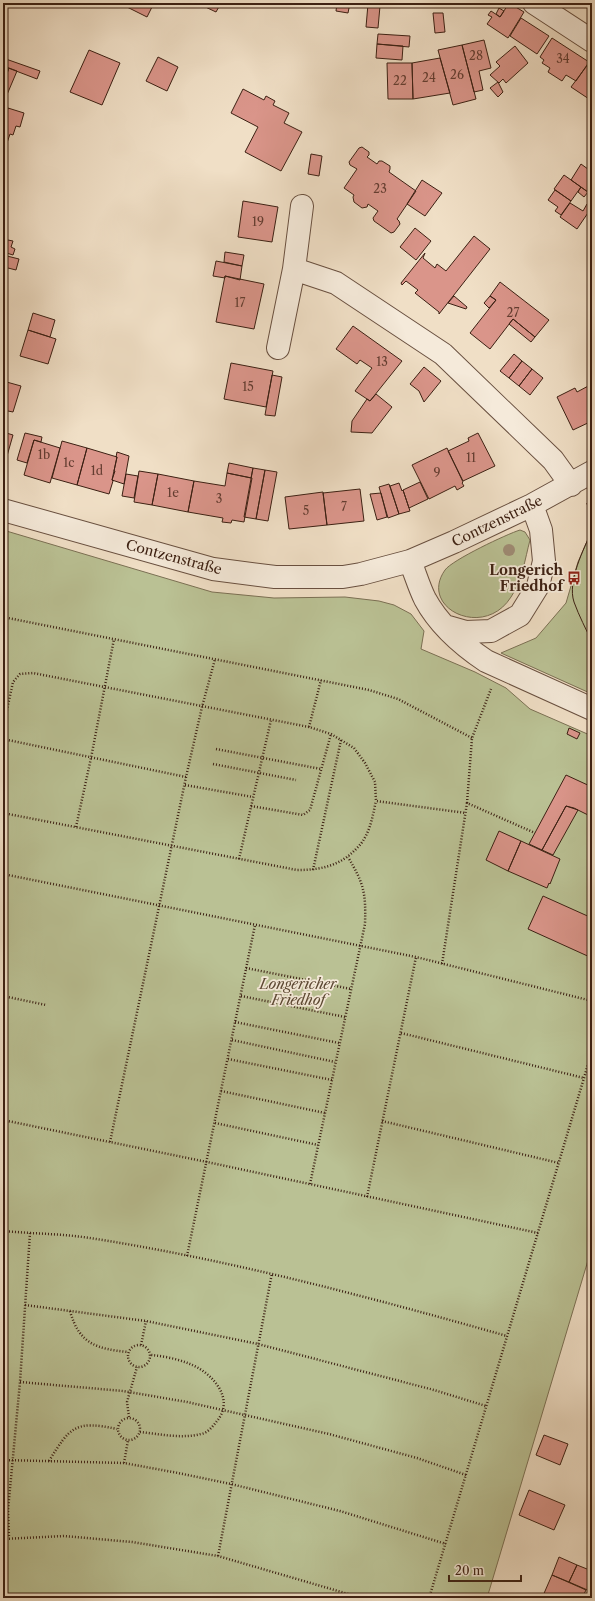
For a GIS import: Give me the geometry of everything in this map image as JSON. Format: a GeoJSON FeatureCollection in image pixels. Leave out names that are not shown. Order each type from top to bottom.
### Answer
{"type":"FeatureCollection","features":[{"type":"Feature","properties":{"kind":"street"},"geometry":{"type":"LineString","coordinates":[[534,3],[592,41]]}},
{"type":"Feature","properties":{"kind":"street"},"geometry":{"type":"LineString","coordinates":[[278,348],[294,269],[302,206]]}},
{"type":"Feature","properties":{"kind":"street"},"geometry":{"type":"LineString","coordinates":[[294,269],[336,283],[443,354],[553,460],[571,485]]}},
{"type":"Feature","properties":{"kind":"street","name":"Contzenstraße"},"geometry":{"type":"LineString","coordinates":[[3,510],[213,569],[275,577],[343,577],[361,574],[410,561],[532,505],[571,485],[592,472]]}},
{"type":"Feature","properties":{"kind":"street"},"geometry":{"type":"LineString","coordinates":[[444,626],[466,632],[491,631],[520,615],[538,586],[544,561],[541,530],[532,505]]}},
{"type":"Feature","properties":{"kind":"street"},"geometry":{"type":"LineString","coordinates":[[410,561],[425,599],[444,626],[471,651],[499,667],[592,709]]}},
{"type":"Feature","properties":{"kind":"path"},"geometry":{"type":"LineString","coordinates":[[587,503],[591,508]]}},
{"type":"Feature","properties":{"kind":"path"},"geometry":{"type":"LineString","coordinates":[[3,617],[368,690],[398,699],[472,738]]}},
{"type":"Feature","properties":{"kind":"path"},"geometry":{"type":"LineString","coordinates":[[76,827],[114,639]]}},
{"type":"Feature","properties":{"kind":"path"},"geometry":{"type":"LineString","coordinates":[[110,1142],[173,846],[186,777],[215,659]]}},
{"type":"Feature","properties":{"kind":"path"},"geometry":{"type":"LineString","coordinates":[[442,964],[466,813],[472,738],[499,667]]}},
{"type":"Feature","properties":{"kind":"path"},"geometry":{"type":"LineString","coordinates":[[3,728],[13,682],[20,674],[33,673],[309,727],[331,734],[354,748],[365,763],[375,782],[376,801],[371,822],[364,840],[348,857],[332,866],[313,870],[297,870],[3,813]]}},
{"type":"Feature","properties":{"kind":"path"},"geometry":{"type":"LineString","coordinates":[[309,727],[321,680]]}},
{"type":"Feature","properties":{"kind":"path"},"geometry":{"type":"LineString","coordinates":[[239,859],[270,720]]}},
{"type":"Feature","properties":{"kind":"path"},"geometry":{"type":"LineString","coordinates":[[251,806],[303,815],[310,810],[331,734]]}},
{"type":"Feature","properties":{"kind":"path"},"geometry":{"type":"LineString","coordinates":[[3,739],[186,777]]}},
{"type":"Feature","properties":{"kind":"path"},"geometry":{"type":"LineString","coordinates":[[313,870],[341,740]]}},
{"type":"Feature","properties":{"kind":"path"},"geometry":{"type":"LineString","coordinates":[[216,749],[321,769]]}},
{"type":"Feature","properties":{"kind":"path"},"geometry":{"type":"LineString","coordinates":[[213,764],[296,780]]}},
{"type":"Feature","properties":{"kind":"path"},"geometry":{"type":"LineString","coordinates":[[185,785],[253,797]]}},
{"type":"Feature","properties":{"kind":"path"},"geometry":{"type":"LineString","coordinates":[[376,801],[466,813]]}},
{"type":"Feature","properties":{"kind":"path"},"geometry":{"type":"LineString","coordinates":[[467,803],[535,833]]}},
{"type":"Feature","properties":{"kind":"path"},"geometry":{"type":"LineString","coordinates":[[310,1184],[365,924],[365,900],[360,878],[348,857]]}},
{"type":"Feature","properties":{"kind":"path"},"geometry":{"type":"LineString","coordinates":[[3,874],[416,957],[592,1001]]}},
{"type":"Feature","properties":{"kind":"path"},"geometry":{"type":"LineString","coordinates":[[187,1256],[255,925]]}},
{"type":"Feature","properties":{"kind":"path"},"geometry":{"type":"LineString","coordinates":[[367,1197],[416,957]]}},
{"type":"Feature","properties":{"kind":"path"},"geometry":{"type":"LineString","coordinates":[[246,968],[351,988]]}},
{"type":"Feature","properties":{"kind":"path"},"geometry":{"type":"LineString","coordinates":[[3,996],[46,1005]]}},
{"type":"Feature","properties":{"kind":"path"},"geometry":{"type":"LineString","coordinates":[[241,996],[345,1017]]}},
{"type":"Feature","properties":{"kind":"path"},"geometry":{"type":"LineString","coordinates":[[235,1022],[340,1043]]}},
{"type":"Feature","properties":{"kind":"path"},"geometry":{"type":"LineString","coordinates":[[401,1033],[584,1078]]}},
{"type":"Feature","properties":{"kind":"path"},"geometry":{"type":"LineString","coordinates":[[232,1040],[335,1062]]}},
{"type":"Feature","properties":{"kind":"path"},"geometry":{"type":"LineString","coordinates":[[428,1598],[446,1544],[592,1051]]}},
{"type":"Feature","properties":{"kind":"path"},"geometry":{"type":"LineString","coordinates":[[228,1059],[332,1080]]}},
{"type":"Feature","properties":{"kind":"path"},"geometry":{"type":"LineString","coordinates":[[221,1091],[325,1113]]}},
{"type":"Feature","properties":{"kind":"path"},"geometry":{"type":"LineString","coordinates":[[3,1120],[207,1162],[538,1234]]}},
{"type":"Feature","properties":{"kind":"path"},"geometry":{"type":"LineString","coordinates":[[382,1121],[559,1163]]}},
{"type":"Feature","properties":{"kind":"path"},"geometry":{"type":"LineString","coordinates":[[215,1124],[318,1145]]}},
{"type":"Feature","properties":{"kind":"path"},"geometry":{"type":"LineString","coordinates":[[3,1232],[30,1232],[88,1238],[272,1273],[379,1300],[507,1336]]}},
{"type":"Feature","properties":{"kind":"path"},"geometry":{"type":"LineString","coordinates":[[9,1538],[8,1510],[20,1382],[30,1232]]}},
{"type":"Feature","properties":{"kind":"path"},"geometry":{"type":"LineString","coordinates":[[218,1556],[272,1273]]}},
{"type":"Feature","properties":{"kind":"path"},"geometry":{"type":"LineString","coordinates":[[25,1305],[146,1321],[258,1344],[434,1390],[486,1406]]}},
{"type":"Feature","properties":{"kind":"path"},"geometry":{"type":"LineString","coordinates":[[70,1311],[74,1325],[87,1341],[98,1347],[112,1351],[128,1352]]}},
{"type":"Feature","properties":{"kind":"path"},"geometry":{"type":"LineString","coordinates":[[141,1344],[146,1321]]}},
{"type":"Feature","properties":{"kind":"path"},"geometry":{"type":"LineString","coordinates":[[141,1344],[146,1346],[149,1350],[150,1360],[146,1364],[137,1367],[129,1361],[128,1352],[133,1346],[141,1344]]}},
{"type":"Feature","properties":{"kind":"path"},"geometry":{"type":"LineString","coordinates":[[140,1432],[175,1435],[203,1434],[211,1429],[220,1418],[224,1402],[223,1395],[216,1383],[204,1372],[190,1364],[175,1359],[150,1355]]}},
{"type":"Feature","properties":{"kind":"path"},"geometry":{"type":"LineString","coordinates":[[129,1417],[127,1402],[137,1367]]}},
{"type":"Feature","properties":{"kind":"path"},"geometry":{"type":"LineString","coordinates":[[20,1382],[129,1392],[222,1409],[410,1456],[466,1474]]}},
{"type":"Feature","properties":{"kind":"path"},"geometry":{"type":"LineString","coordinates":[[129,1417],[136,1419],[140,1432],[136,1437],[128,1440],[119,1435],[117,1429],[119,1423],[123,1419],[129,1417]]}},
{"type":"Feature","properties":{"kind":"path"},"geometry":{"type":"LineString","coordinates":[[49,1462],[64,1438],[69,1432],[78,1426],[108,1427],[117,1429]]}},
{"type":"Feature","properties":{"kind":"path"},"geometry":{"type":"LineString","coordinates":[[124,1463],[128,1440]]}},
{"type":"Feature","properties":{"kind":"path"},"geometry":{"type":"LineString","coordinates":[[3,1460],[124,1463],[231,1484],[340,1511],[446,1544]]}},
{"type":"Feature","properties":{"kind":"path"},"geometry":{"type":"LineString","coordinates":[[3,1539],[64,1536],[124,1542],[218,1556],[362,1598]]}},
{"type":"Feature","properties":{"kind":"green space","name":"Longericher Friedhof"},"geometry":{"type":"Polygon","coordinates":[[[3,530],[212,592],[274,598],[345,597],[379,601],[394,605],[411,614],[424,631],[421,649],[475,672],[506,688],[530,709],[592,736],[592,1247],[487,1598],[3,1598],[3,530]]]}},
{"type":"Feature","properties":{"kind":"green space"},"geometry":{"type":"Polygon","coordinates":[[[520,530],[525,532],[530,540],[525,562],[515,591],[499,610],[486,616],[471,617],[458,614],[447,607],[440,596],[439,584],[445,570],[468,554],[520,530]]]}},
{"type":"Feature","properties":{"kind":"green space"},"geometry":{"type":"Polygon","coordinates":[[[592,530],[592,694],[501,653],[536,638],[566,603],[578,562],[592,530]]]}},
{"type":"Feature","properties":{"kind":"building"},"geometry":{"type":"Polygon","coordinates":[[[3,3],[5,3],[3,20],[3,3]]]}},
{"type":"Feature","properties":{"kind":"building"},"geometry":{"type":"Polygon","coordinates":[[[119,3],[154,3],[147,17],[119,3]]]}},
{"type":"Feature","properties":{"kind":"building"},"geometry":{"type":"Polygon","coordinates":[[[197,3],[221,3],[216,12],[197,3]]]}},
{"type":"Feature","properties":{"kind":"building"},"geometry":{"type":"Polygon","coordinates":[[[337,3],[350,3],[348,13],[336,11],[337,3]]]}},
{"type":"Feature","properties":{"kind":"building"},"geometry":{"type":"Polygon","coordinates":[[[509,3],[524,12],[508,38],[487,24],[492,17],[488,15],[491,11],[500,17],[509,3]]]}},
{"type":"Feature","properties":{"kind":"building"},"geometry":{"type":"Polygon","coordinates":[[[368,4],[380,6],[378,28],[366,27],[368,4]]]}},
{"type":"Feature","properties":{"kind":"building"},"geometry":{"type":"Polygon","coordinates":[[[499,8],[504,11],[500,17],[496,14],[499,8]]]}},
{"type":"Feature","properties":{"kind":"building"},"geometry":{"type":"Polygon","coordinates":[[[433,13],[443,13],[445,32],[435,33],[433,13]]]}},
{"type":"Feature","properties":{"kind":"building"},"geometry":{"type":"Polygon","coordinates":[[[521,18],[549,36],[537,54],[510,36],[521,18]]]}},
{"type":"Feature","properties":{"kind":"building"},"geometry":{"type":"Polygon","coordinates":[[[378,34],[410,36],[409,47],[377,44],[378,34]]]}},
{"type":"Feature","properties":{"kind":"building"},"geometry":{"type":"Polygon","coordinates":[[[552,38],[589,62],[576,81],[566,75],[562,81],[548,72],[550,68],[542,63],[544,60],[540,57],[552,38]]]}},
{"type":"Feature","properties":{"kind":"building"},"geometry":{"type":"Polygon","coordinates":[[[484,40],[491,68],[479,71],[483,90],[474,92],[462,45],[484,40]]]}},
{"type":"Feature","properties":{"kind":"building"},"geometry":{"type":"Polygon","coordinates":[[[377,44],[403,46],[402,60],[376,58],[377,44]]]}},
{"type":"Feature","properties":{"kind":"building"},"geometry":{"type":"Polygon","coordinates":[[[462,45],[476,99],[453,105],[438,50],[462,45]]]}},
{"type":"Feature","properties":{"kind":"building"},"geometry":{"type":"Polygon","coordinates":[[[515,46],[528,63],[506,83],[503,79],[499,83],[490,75],[500,66],[496,62],[515,46]]]}},
{"type":"Feature","properties":{"kind":"building"},"geometry":{"type":"Polygon","coordinates":[[[89,50],[120,63],[102,105],[70,92],[89,50]]]}},
{"type":"Feature","properties":{"kind":"building"},"geometry":{"type":"Polygon","coordinates":[[[158,57],[178,67],[167,91],[146,81],[158,57]]]}},
{"type":"Feature","properties":{"kind":"building"},"geometry":{"type":"Polygon","coordinates":[[[3,58],[40,71],[37,79],[3,66],[3,58]]]}},
{"type":"Feature","properties":{"kind":"building"},"geometry":{"type":"Polygon","coordinates":[[[440,58],[450,93],[413,99],[412,63],[440,58]]]}},
{"type":"Feature","properties":{"kind":"building"},"geometry":{"type":"Polygon","coordinates":[[[387,63],[412,63],[413,99],[388,99],[387,63]]]}},
{"type":"Feature","properties":{"kind":"building"},"geometry":{"type":"Polygon","coordinates":[[[589,63],[592,65],[592,101],[571,87],[589,63]]]}},
{"type":"Feature","properties":{"kind":"building"},"geometry":{"type":"Polygon","coordinates":[[[3,66],[9,68],[6,76],[3,75],[3,66]]]}},
{"type":"Feature","properties":{"kind":"building"},"geometry":{"type":"Polygon","coordinates":[[[9,68],[17,71],[6,97],[3,96],[3,75],[6,76],[9,68]]]}},
{"type":"Feature","properties":{"kind":"building"},"geometry":{"type":"Polygon","coordinates":[[[498,82],[503,92],[498,97],[490,88],[498,82]]]}},
{"type":"Feature","properties":{"kind":"building"},"geometry":{"type":"Polygon","coordinates":[[[243,89],[264,100],[266,96],[275,101],[273,105],[289,113],[284,123],[302,132],[281,171],[245,152],[258,127],[231,113],[243,89]]]}},
{"type":"Feature","properties":{"kind":"building"},"geometry":{"type":"Polygon","coordinates":[[[3,96],[6,97],[3,106],[3,96]]]}},
{"type":"Feature","properties":{"kind":"building"},"geometry":{"type":"Polygon","coordinates":[[[3,106],[8,108],[5,118],[3,118],[3,106]]]}},
{"type":"Feature","properties":{"kind":"building"},"geometry":{"type":"Polygon","coordinates":[[[8,108],[24,113],[20,127],[16,126],[13,135],[10,134],[6,146],[3,145],[3,125],[8,108]]]}},
{"type":"Feature","properties":{"kind":"building"},"geometry":{"type":"Polygon","coordinates":[[[362,147],[369,152],[367,157],[377,164],[379,161],[382,161],[390,166],[389,172],[416,191],[397,219],[400,224],[394,232],[391,233],[374,221],[373,218],[378,211],[368,204],[367,207],[362,208],[354,202],[354,195],[344,188],[357,169],[350,165],[349,162],[359,148],[362,147]]]}},
{"type":"Feature","properties":{"kind":"building"},"geometry":{"type":"Polygon","coordinates":[[[311,154],[322,156],[319,176],[308,174],[311,154]]]}},
{"type":"Feature","properties":{"kind":"building"},"geometry":{"type":"Polygon","coordinates":[[[581,164],[592,172],[592,195],[571,180],[581,164]]]}},
{"type":"Feature","properties":{"kind":"building"},"geometry":{"type":"Polygon","coordinates":[[[564,175],[581,187],[571,201],[554,189],[564,175]]]}},
{"type":"Feature","properties":{"kind":"building"},"geometry":{"type":"Polygon","coordinates":[[[422,180],[442,193],[425,216],[407,204],[422,180]]]}},
{"type":"Feature","properties":{"kind":"building"},"geometry":{"type":"Polygon","coordinates":[[[581,187],[588,192],[584,197],[578,192],[581,187]]]}},
{"type":"Feature","properties":{"kind":"building"},"geometry":{"type":"Polygon","coordinates":[[[555,190],[571,201],[561,215],[555,211],[558,207],[548,200],[555,190]]]}},
{"type":"Feature","properties":{"kind":"building"},"geometry":{"type":"Polygon","coordinates":[[[243,201],[278,207],[272,242],[238,237],[243,201]]]}},
{"type":"Feature","properties":{"kind":"building"},"geometry":{"type":"Polygon","coordinates":[[[570,203],[583,211],[587,204],[592,207],[577,229],[560,217],[570,203]]]}},
{"type":"Feature","properties":{"kind":"building"},"geometry":{"type":"Polygon","coordinates":[[[415,228],[431,241],[416,260],[400,247],[415,228]]]}},
{"type":"Feature","properties":{"kind":"building"},"geometry":{"type":"Polygon","coordinates":[[[474,236],[490,249],[439,314],[439,312],[415,293],[418,290],[406,281],[402,285],[401,283],[425,253],[423,258],[435,268],[437,264],[446,271],[474,236]]]}},
{"type":"Feature","properties":{"kind":"building"},"geometry":{"type":"Polygon","coordinates":[[[3,239],[13,241],[11,247],[15,249],[13,255],[3,252],[3,239]]]}},
{"type":"Feature","properties":{"kind":"building"},"geometry":{"type":"Polygon","coordinates":[[[225,252],[244,255],[242,266],[224,262],[225,252]]]}},
{"type":"Feature","properties":{"kind":"building"},"geometry":{"type":"Polygon","coordinates":[[[7,256],[19,259],[16,270],[4,267],[7,256]]]}},
{"type":"Feature","properties":{"kind":"building"},"geometry":{"type":"Polygon","coordinates":[[[216,261],[242,266],[240,280],[225,276],[225,278],[213,276],[216,261]]]}},
{"type":"Feature","properties":{"kind":"building"},"geometry":{"type":"Polygon","coordinates":[[[225,276],[264,284],[254,329],[216,322],[225,276]]]}},
{"type":"Feature","properties":{"kind":"building"},"geometry":{"type":"Polygon","coordinates":[[[500,282],[549,320],[535,337],[513,319],[490,349],[470,333],[496,300],[490,296],[500,282]]]}},
{"type":"Feature","properties":{"kind":"building"},"geometry":{"type":"Polygon","coordinates":[[[454,296],[467,307],[466,309],[448,303],[454,296]]]}},
{"type":"Feature","properties":{"kind":"building"},"geometry":{"type":"Polygon","coordinates":[[[490,296],[496,300],[489,308],[484,303],[490,296]]]}},
{"type":"Feature","properties":{"kind":"building"},"geometry":{"type":"Polygon","coordinates":[[[33,313],[55,320],[50,337],[28,330],[33,313]]]}},
{"type":"Feature","properties":{"kind":"building"},"geometry":{"type":"Polygon","coordinates":[[[513,319],[535,337],[531,342],[509,324],[513,319]]]}},
{"type":"Feature","properties":{"kind":"building"},"geometry":{"type":"Polygon","coordinates":[[[353,326],[402,361],[370,401],[355,391],[372,368],[360,360],[357,364],[336,349],[353,326]]]}},
{"type":"Feature","properties":{"kind":"building"},"geometry":{"type":"Polygon","coordinates":[[[28,330],[56,339],[48,364],[20,356],[28,330]]]}},
{"type":"Feature","properties":{"kind":"building"},"geometry":{"type":"Polygon","coordinates":[[[514,354],[522,361],[509,378],[500,371],[514,354]]]}},
{"type":"Feature","properties":{"kind":"building"},"geometry":{"type":"Polygon","coordinates":[[[522,361],[532,369],[519,386],[509,378],[522,361]]]}},
{"type":"Feature","properties":{"kind":"building"},"geometry":{"type":"Polygon","coordinates":[[[231,363],[273,371],[266,407],[224,399],[231,363]]]}},
{"type":"Feature","properties":{"kind":"building"},"geometry":{"type":"Polygon","coordinates":[[[424,367],[441,381],[424,402],[419,391],[410,384],[424,367]]]}},
{"type":"Feature","properties":{"kind":"building"},"geometry":{"type":"Polygon","coordinates":[[[532,369],[543,378],[530,395],[519,386],[532,369]]]}},
{"type":"Feature","properties":{"kind":"building"},"geometry":{"type":"Polygon","coordinates":[[[272,375],[282,377],[275,416],[265,415],[272,375]]]}},
{"type":"Feature","properties":{"kind":"building"},"geometry":{"type":"Polygon","coordinates":[[[3,381],[21,386],[13,412],[3,410],[3,381]]]}},
{"type":"Feature","properties":{"kind":"building"},"geometry":{"type":"Polygon","coordinates":[[[592,384],[592,421],[573,430],[557,397],[575,388],[577,392],[592,384]]]}},
{"type":"Feature","properties":{"kind":"building"},"geometry":{"type":"Polygon","coordinates":[[[376,394],[392,407],[372,433],[351,432],[352,421],[367,399],[370,401],[376,394]]]}},
{"type":"Feature","properties":{"kind":"building"},"geometry":{"type":"Polygon","coordinates":[[[3,432],[13,435],[3,470],[3,432]]]}},
{"type":"Feature","properties":{"kind":"building"},"geometry":{"type":"Polygon","coordinates":[[[25,433],[42,437],[41,442],[34,440],[27,463],[17,460],[25,433]]]}},
{"type":"Feature","properties":{"kind":"building"},"geometry":{"type":"Polygon","coordinates":[[[478,433],[495,466],[463,481],[448,451],[469,441],[468,438],[478,433]]]}},
{"type":"Feature","properties":{"kind":"building"},"geometry":{"type":"Polygon","coordinates":[[[34,440],[60,448],[50,483],[24,475],[34,440]]]}},
{"type":"Feature","properties":{"kind":"building"},"geometry":{"type":"Polygon","coordinates":[[[62,441],[87,448],[77,485],[52,478],[62,441]]]}},
{"type":"Feature","properties":{"kind":"building"},"geometry":{"type":"Polygon","coordinates":[[[87,448],[117,457],[109,494],[77,485],[87,448]]]}},
{"type":"Feature","properties":{"kind":"building"},"geometry":{"type":"Polygon","coordinates":[[[447,448],[464,486],[457,490],[455,486],[429,499],[412,465],[447,448]]]}},
{"type":"Feature","properties":{"kind":"building"},"geometry":{"type":"Polygon","coordinates":[[[117,452],[129,456],[124,484],[112,480],[117,452]]]}},
{"type":"Feature","properties":{"kind":"building"},"geometry":{"type":"Polygon","coordinates":[[[229,463],[253,468],[251,478],[227,473],[229,463]]]}},
{"type":"Feature","properties":{"kind":"building"},"geometry":{"type":"Polygon","coordinates":[[[253,468],[265,470],[256,519],[244,517],[253,468]]]}},
{"type":"Feature","properties":{"kind":"building"},"geometry":{"type":"Polygon","coordinates":[[[265,470],[277,472],[268,521],[256,519],[265,470]]]}},
{"type":"Feature","properties":{"kind":"building"},"geometry":{"type":"Polygon","coordinates":[[[139,471],[158,474],[152,505],[134,502],[139,471]]]}},
{"type":"Feature","properties":{"kind":"building"},"geometry":{"type":"Polygon","coordinates":[[[227,473],[252,478],[244,522],[232,520],[231,523],[222,522],[223,518],[188,512],[194,481],[225,486],[227,473]]]}},
{"type":"Feature","properties":{"kind":"building"},"geometry":{"type":"Polygon","coordinates":[[[126,474],[138,476],[134,498],[122,496],[126,474]]]}},
{"type":"Feature","properties":{"kind":"building"},"geometry":{"type":"Polygon","coordinates":[[[158,474],[194,481],[188,512],[152,505],[158,474]]]}},
{"type":"Feature","properties":{"kind":"building"},"geometry":{"type":"Polygon","coordinates":[[[420,482],[428,499],[409,508],[403,490],[420,482]]]}},
{"type":"Feature","properties":{"kind":"building"},"geometry":{"type":"Polygon","coordinates":[[[399,483],[410,511],[399,514],[390,486],[399,483]]]}},
{"type":"Feature","properties":{"kind":"building"},"geometry":{"type":"Polygon","coordinates":[[[389,484],[399,514],[388,518],[379,487],[389,484]]]}},
{"type":"Feature","properties":{"kind":"building"},"geometry":{"type":"Polygon","coordinates":[[[360,489],[364,521],[327,525],[323,493],[360,489]]]}},
{"type":"Feature","properties":{"kind":"building"},"geometry":{"type":"Polygon","coordinates":[[[323,492],[327,525],[289,529],[285,497],[323,492]]]}},
{"type":"Feature","properties":{"kind":"building"},"geometry":{"type":"Polygon","coordinates":[[[381,493],[387,517],[377,520],[370,494],[381,493]]]}},
{"type":"Feature","properties":{"kind":"building"},"geometry":{"type":"Polygon","coordinates":[[[569,728],[580,733],[577,739],[567,734],[569,728]]]}},
{"type":"Feature","properties":{"kind":"building"},"geometry":{"type":"Polygon","coordinates":[[[566,775],[592,787],[592,817],[574,808],[566,806],[542,850],[529,844],[566,775]]]}},
{"type":"Feature","properties":{"kind":"building"},"geometry":{"type":"Polygon","coordinates":[[[566,806],[578,810],[553,855],[542,850],[566,806]]]}},
{"type":"Feature","properties":{"kind":"building"},"geometry":{"type":"Polygon","coordinates":[[[499,831],[521,841],[508,871],[486,860],[499,831]]]}},
{"type":"Feature","properties":{"kind":"building"},"geometry":{"type":"Polygon","coordinates":[[[521,841],[560,859],[547,888],[508,871],[521,841]]]}},
{"type":"Feature","properties":{"kind":"building"},"geometry":{"type":"Polygon","coordinates":[[[543,896],[592,918],[592,958],[528,929],[543,896]]]}},
{"type":"Feature","properties":{"kind":"building"},"geometry":{"type":"Polygon","coordinates":[[[544,1435],[568,1444],[560,1465],[536,1455],[544,1435]]]}},
{"type":"Feature","properties":{"kind":"building"},"geometry":{"type":"Polygon","coordinates":[[[529,1490],[565,1505],[554,1530],[519,1515],[529,1490]]]}},
{"type":"Feature","properties":{"kind":"building"},"geometry":{"type":"Polygon","coordinates":[[[559,1557],[577,1565],[569,1582],[552,1575],[559,1557]]]}},
{"type":"Feature","properties":{"kind":"building"},"geometry":{"type":"Polygon","coordinates":[[[577,1565],[592,1571],[592,1592],[569,1582],[577,1565]]]}},
{"type":"Feature","properties":{"kind":"building"},"geometry":{"type":"Polygon","coordinates":[[[552,1575],[586,1590],[582,1598],[542,1598],[552,1575]]]}},
{"type":"Feature","properties":{"kind":"tram line"},"geometry":{"type":"LineString","coordinates":[[592,530],[577,565],[572,594],[580,617],[592,642]]}},
{"type":"Feature","properties":{"kind":"place","name":"Longerich Friedhof"},"geometry":{"type":"Point","coordinates":[574,578]}}]}
